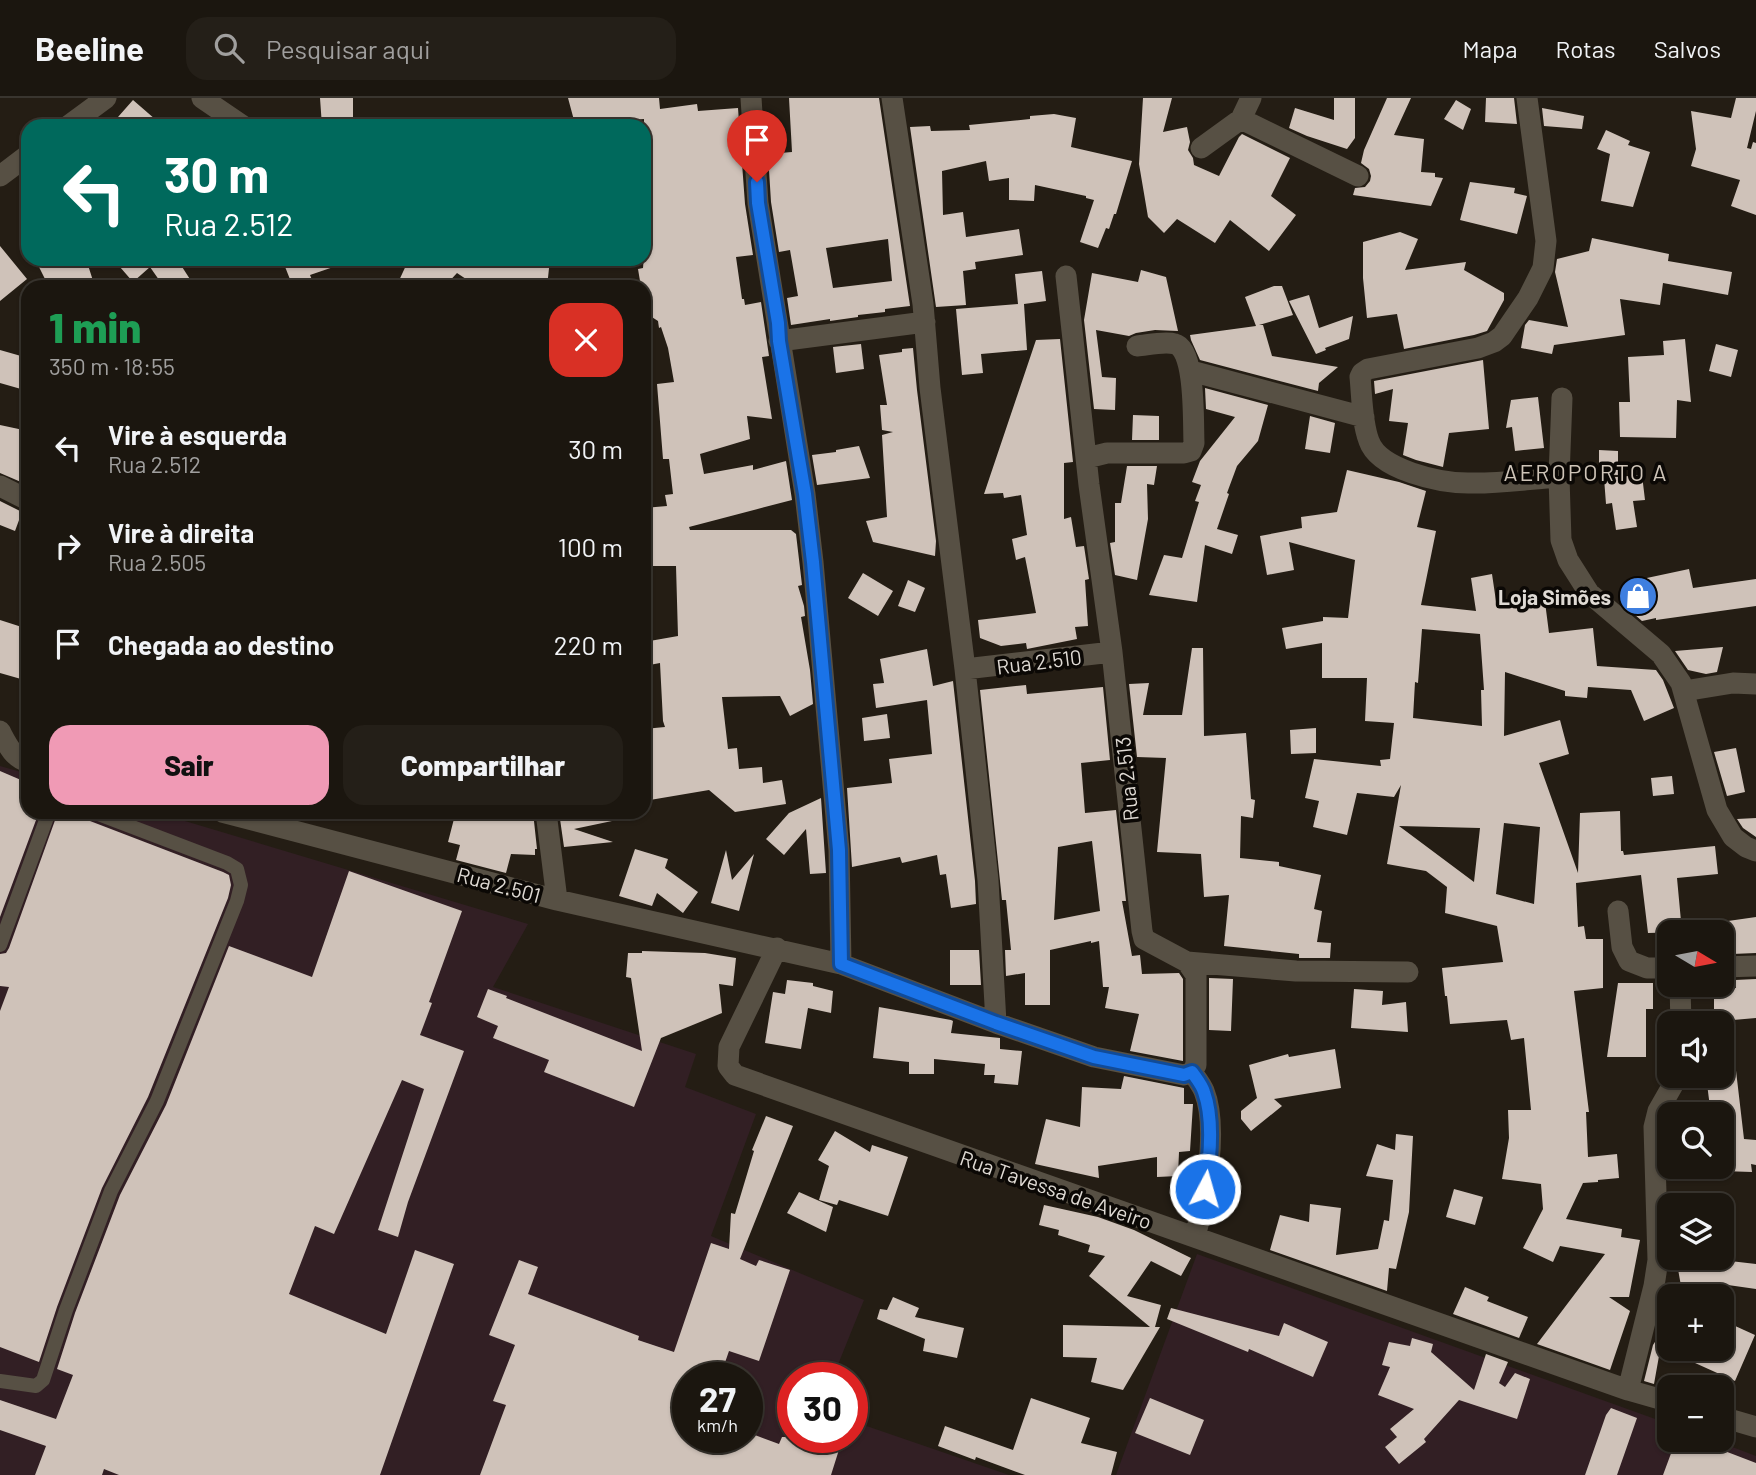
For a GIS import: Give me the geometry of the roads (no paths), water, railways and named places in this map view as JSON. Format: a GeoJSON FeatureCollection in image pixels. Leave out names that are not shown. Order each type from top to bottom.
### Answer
{"type":"FeatureCollection","features":[{"type":"Feature","properties":{"kind":"street"},"geometry":{"type":"LineString","coordinates":[[78,119],[106,98]]}},
{"type":"Feature","properties":{"kind":"street"},"geometry":{"type":"LineString","coordinates":[[202,98],[233,119]]}},
{"type":"Feature","properties":{"kind":"street"},"geometry":{"type":"LineString","coordinates":[[751,98],[758,203],[805,494],[813,562],[839,850],[841,964]]}},
{"type":"Feature","properties":{"kind":"street"},"geometry":{"type":"LineString","coordinates":[[892,98],[925,322],[930,388],[965,669],[988,880],[996,1023]]}},
{"type":"Feature","properties":{"kind":"street"},"geometry":{"type":"LineString","coordinates":[[1201,148],[1241,119],[1251,98]]}},
{"type":"Feature","properties":{"kind":"street"},"geometry":{"type":"LineString","coordinates":[[1527,98],[1546,241],[1543,268],[1533,288],[1502,336],[1494,342],[1478,348],[1368,369],[1360,377],[1369,442],[1377,455],[1396,467],[1437,480],[1468,483],[1559,477]]}},
{"type":"Feature","properties":{"kind":"street"},"geometry":{"type":"LineString","coordinates":[[1241,119],[1358,176]]}},
{"type":"Feature","properties":{"kind":"street"},"geometry":{"type":"LineString","coordinates":[[0,176],[21,160]]}},
{"type":"Feature","properties":{"kind":"street","name":"Rua 2.513"},"geometry":{"type":"LineString","coordinates":[[1066,276],[1112,652],[1142,931],[1144,939],[1151,944],[1187,962]]}},
{"type":"Feature","properties":{"kind":"street"},"geometry":{"type":"LineString","coordinates":[[779,341],[925,322]]}},
{"type":"Feature","properties":{"kind":"street"},"geometry":{"type":"LineString","coordinates":[[1087,458],[1107,453],[1191,451],[1194,443],[1191,371],[1184,349],[1173,343],[1137,346]]}},
{"type":"Feature","properties":{"kind":"street"},"geometry":{"type":"LineString","coordinates":[[1191,371],[1364,417]]}},
{"type":"Feature","properties":{"kind":"street"},"geometry":{"type":"LineString","coordinates":[[1562,398],[1559,477],[1561,540],[1568,560],[1588,593],[1661,654],[1681,683],[1717,810],[1733,837],[1746,847],[1756,850]]}},
{"type":"Feature","properties":{"kind":"street"},"geometry":{"type":"LineString","coordinates":[[0,486],[21,496]]}},
{"type":"Feature","properties":{"kind":"street","name":"Rua 2.510"},"geometry":{"type":"LineString","coordinates":[[965,669],[1112,652]]}},
{"type":"Feature","properties":{"kind":"street"},"geometry":{"type":"LineString","coordinates":[[1684,691],[1733,683],[1756,684]]}},
{"type":"Feature","properties":{"kind":"street"},"geometry":{"type":"LineString","coordinates":[[0,731],[9,748],[21,760]]}},
{"type":"Feature","properties":{"kind":"street","name":"Rua 2.501"},"geometry":{"type":"LineString","coordinates":[[249,819],[557,900],[841,964],[1094,1057],[1184,1075],[1192,1072]]}},
{"type":"Feature","properties":{"kind":"street"},"geometry":{"type":"LineString","coordinates":[[547,819],[557,900]]}},
{"type":"Feature","properties":{"kind":"street"},"geometry":{"type":"LineString","coordinates":[[1618,911],[1622,947],[1629,961],[1647,968],[1657,968]]}},
{"type":"Feature","properties":{"kind":"street","name":"Rua Tavessa de Aveiro"},"geometry":{"type":"LineString","coordinates":[[777,948],[729,1047],[728,1066],[734,1075],[1657,1398]]}},
{"type":"Feature","properties":{"kind":"street"},"geometry":{"type":"LineString","coordinates":[[1187,962],[1296,971],[1408,972]]}},
{"type":"Feature","properties":{"kind":"street"},"geometry":{"type":"LineString","coordinates":[[1187,962],[1196,975],[1196,1065],[1192,1072],[1204,1090],[1210,1115],[1209,1164],[1202,1213],[1195,1237]]}},
{"type":"Feature","properties":{"kind":"street"},"geometry":{"type":"LineString","coordinates":[[1734,967],[1756,966]]}},
{"type":"Feature","properties":{"kind":"street"},"geometry":{"type":"LineString","coordinates":[[1628,1390],[1658,1260],[1654,1127],[1658,1111],[1671,1088]]}},
{"type":"Feature","properties":{"kind":"street"},"geometry":{"type":"LineString","coordinates":[[1734,1421],[1756,1427]]}},
{"type":"Feature","properties":{"kind":"lane"},"geometry":{"type":"LineString","coordinates":[[0,945],[46,819]]}},
{"type":"Feature","properties":{"kind":"lane"},"geometry":{"type":"LineString","coordinates":[[0,1381],[36,1386],[43,1380],[111,1191],[157,1101],[242,885],[237,869],[227,863],[111,819]]}},
{"type":"Feature","properties":{"kind":"place","name":"Loja Simões"},"geometry":{"type":"Point","coordinates":[1638,596]}},
{"type":"Feature","properties":{"kind":"district","name":"AEROPORTO A"},"geometry":{"type":"Point","coordinates":[1586,472]}}]}
